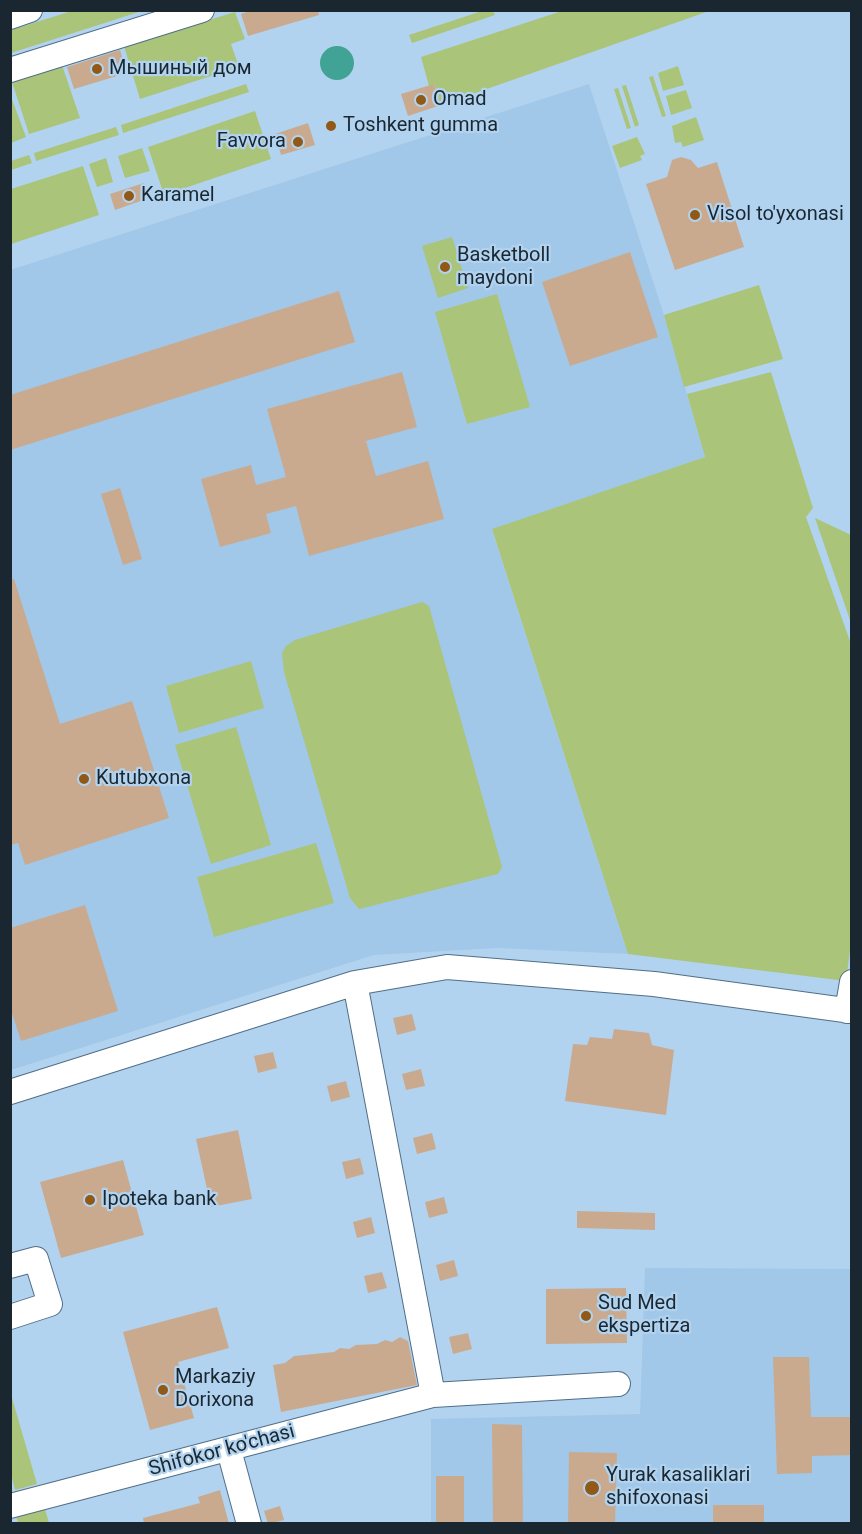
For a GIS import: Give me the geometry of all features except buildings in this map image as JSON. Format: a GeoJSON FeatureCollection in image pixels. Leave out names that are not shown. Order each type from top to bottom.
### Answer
{"type":"FeatureCollection","features":[{"type":"Feature","properties":{"kind":"street"},"geometry":{"type":"LineString","coordinates":[[10,17],[30,10]]}},
{"type":"Feature","properties":{"kind":"street"},"geometry":{"type":"LineString","coordinates":[[10,70],[202,10]]}},
{"type":"Feature","properties":{"kind":"street"},"geometry":{"type":"LineString","coordinates":[[10,1092],[355,983],[447,968],[654,984],[849,1011],[852,982]]}},
{"type":"Feature","properties":{"kind":"street"},"geometry":{"type":"LineString","coordinates":[[355,983],[433,1395]]}},
{"type":"Feature","properties":{"kind":"street"},"geometry":{"type":"LineString","coordinates":[[10,1266],[36,1259],[50,1304],[12,1310]]}},
{"type":"Feature","properties":{"kind":"street","name":"Shifokor ko'chasi"},"geometry":{"type":"LineString","coordinates":[[10,1506],[433,1395],[618,1384]]}},
{"type":"Feature","properties":{"kind":"street"},"geometry":{"type":"LineString","coordinates":[[230,1450],[249,1524]]}},
{"type":"Feature","properties":{"kind":"shaded area"},"geometry":{"type":"Polygon","coordinates":[[[712,10],[441,105],[434,84],[429,86],[421,57],[562,11],[712,10]]]}},
{"type":"Feature","properties":{"kind":"shaded area"},"geometry":{"type":"Polygon","coordinates":[[[72,11],[142,11],[11,53],[11,30],[72,11]]]}},
{"type":"Feature","properties":{"kind":"shaded area"},"geometry":{"type":"Polygon","coordinates":[[[482,11],[493,11],[495,15],[412,43],[409,35],[482,11]]]}},
{"type":"Feature","properties":{"kind":"shaded area"},"geometry":{"type":"Polygon","coordinates":[[[235,12],[245,39],[231,44],[239,67],[140,99],[124,46],[235,12]]]}},
{"type":"Feature","properties":{"kind":"shaded area"},"geometry":{"type":"Polygon","coordinates":[[[337,46],[349,51],[354,63],[349,75],[337,80],[325,75],[320,63],[325,51],[337,46]]]}},
{"type":"Feature","properties":{"kind":"shaded area"},"geometry":{"type":"Polygon","coordinates":[[[62,65],[80,118],[29,134],[12,82],[62,65]]]}},
{"type":"Feature","properties":{"kind":"shaded area"},"geometry":{"type":"Polygon","coordinates":[[[678,66],[684,85],[663,91],[658,73],[678,66]]]}},
{"type":"Feature","properties":{"kind":"shaded area"},"geometry":{"type":"Polygon","coordinates":[[[653,76],[666,116],[662,117],[649,77],[653,76]]]}},
{"type":"Feature","properties":{"kind":"shaded area"},"geometry":{"type":"Polygon","coordinates":[[[246,84],[249,92],[123,133],[121,125],[246,84]]]}},
{"type":"Feature","properties":{"kind":"shaded area"},"geometry":{"type":"Polygon","coordinates":[[[589,84],[664,315],[705,457],[492,530],[628,954],[498,948],[374,955],[11,1070],[10,270],[589,84]]]}},
{"type":"Feature","properties":{"kind":"shaded area"},"geometry":{"type":"Polygon","coordinates":[[[626,85],[639,125],[635,127],[622,86],[626,85]]]}},
{"type":"Feature","properties":{"kind":"shaded area"},"geometry":{"type":"Polygon","coordinates":[[[618,88],[631,128],[627,129],[614,89],[618,88]]]}},
{"type":"Feature","properties":{"kind":"shaded area"},"geometry":{"type":"Polygon","coordinates":[[[686,90],[692,108],[671,115],[666,96],[686,90]]]}},
{"type":"Feature","properties":{"kind":"shaded area"},"geometry":{"type":"Polygon","coordinates":[[[10,94],[26,137],[11,143],[10,143],[10,94]]]}},
{"type":"Feature","properties":{"kind":"shaded area"},"geometry":{"type":"Polygon","coordinates":[[[255,111],[271,159],[164,195],[148,147],[255,111]]]}},
{"type":"Feature","properties":{"kind":"shaded area"},"geometry":{"type":"Polygon","coordinates":[[[696,117],[704,140],[683,147],[681,142],[675,143],[672,126],[696,117]]]}},
{"type":"Feature","properties":{"kind":"shaded area"},"geometry":{"type":"Polygon","coordinates":[[[116,127],[119,135],[36,161],[34,153],[116,127]]]}},
{"type":"Feature","properties":{"kind":"shaded area"},"geometry":{"type":"Polygon","coordinates":[[[637,137],[645,154],[640,156],[642,160],[620,168],[612,146],[637,137]]]}},
{"type":"Feature","properties":{"kind":"shaded area"},"geometry":{"type":"Polygon","coordinates":[[[142,148],[150,171],[125,178],[118,156],[142,148]]]}},
{"type":"Feature","properties":{"kind":"shaded area"},"geometry":{"type":"Polygon","coordinates":[[[29,155],[32,163],[11,170],[11,161],[29,155]]]}},
{"type":"Feature","properties":{"kind":"shaded area"},"geometry":{"type":"Polygon","coordinates":[[[106,158],[113,182],[97,187],[89,164],[106,158]]]}},
{"type":"Feature","properties":{"kind":"shaded area"},"geometry":{"type":"Polygon","coordinates":[[[83,166],[99,215],[11,244],[11,189],[83,166]]]}},
{"type":"Feature","properties":{"kind":"shaded area","name":"Basketboll maydoni"},"geometry":{"type":"Polygon","coordinates":[[[452,237],[468,288],[438,298],[422,246],[452,237]]]}},
{"type":"Feature","properties":{"kind":"shaded area"},"geometry":{"type":"Polygon","coordinates":[[[759,285],[783,359],[684,387],[664,315],[759,285]]]}},
{"type":"Feature","properties":{"kind":"shaded area"},"geometry":{"type":"Polygon","coordinates":[[[497,294],[530,407],[467,424],[435,312],[497,294]]]}},
{"type":"Feature","properties":{"kind":"shaded area"},"geometry":{"type":"Polygon","coordinates":[[[771,372],[813,508],[806,517],[851,644],[852,935],[846,981],[628,954],[492,529],[705,457],[687,394],[771,372]]]}},
{"type":"Feature","properties":{"kind":"shaded area"},"geometry":{"type":"Polygon","coordinates":[[[815,518],[851,535],[851,623],[815,518]]]}},
{"type":"Feature","properties":{"kind":"shaded area"},"geometry":{"type":"Polygon","coordinates":[[[422,602],[429,606],[502,867],[498,874],[359,909],[350,898],[284,672],[282,653],[286,646],[295,640],[422,602]]]}},
{"type":"Feature","properties":{"kind":"shaded area"},"geometry":{"type":"Polygon","coordinates":[[[251,661],[264,708],[179,733],[166,686],[251,661]]]}},
{"type":"Feature","properties":{"kind":"shaded area"},"geometry":{"type":"Polygon","coordinates":[[[236,727],[271,845],[211,864],[175,745],[236,727]]]}},
{"type":"Feature","properties":{"kind":"shaded area"},"geometry":{"type":"Polygon","coordinates":[[[316,843],[334,903],[214,937],[197,877],[316,843]]]}},
{"type":"Feature","properties":{"kind":"shaded area"},"geometry":{"type":"Polygon","coordinates":[[[645,1268],[851,1269],[851,1523],[431,1523],[431,1419],[640,1414],[645,1268]]]}},
{"type":"Feature","properties":{"kind":"shaded area"},"geometry":{"type":"Polygon","coordinates":[[[10,1391],[37,1484],[15,1490],[11,1474],[10,1391]]]}},
{"type":"Feature","properties":{"kind":"shaded area"},"geometry":{"type":"Polygon","coordinates":[[[45,1509],[49,1523],[18,1523],[16,1515],[45,1509]]]}},
{"type":"Feature","properties":{"kind":"place","name":"Мышиный дом"},"geometry":{"type":"Point","coordinates":[97,69]}},
{"type":"Feature","properties":{"kind":"place","name":"Omad"},"geometry":{"type":"Point","coordinates":[421,100]}},
{"type":"Feature","properties":{"kind":"place","name":"Toshkent gumma"},"geometry":{"type":"Point","coordinates":[331,126]}},
{"type":"Feature","properties":{"kind":"place","name":"Favvora"},"geometry":{"type":"Point","coordinates":[298,142]}},
{"type":"Feature","properties":{"kind":"place","name":"Karamel"},"geometry":{"type":"Point","coordinates":[129,196]}},
{"type":"Feature","properties":{"kind":"place","name":"Visol to'yxonasi"},"geometry":{"type":"Point","coordinates":[695,215]}},
{"type":"Feature","properties":{"kind":"place","name":"Basketboll maydoni"},"geometry":{"type":"Point","coordinates":[445,267]}},
{"type":"Feature","properties":{"kind":"place","name":"Kutubxona"},"geometry":{"type":"Point","coordinates":[84,779]}},
{"type":"Feature","properties":{"kind":"place","name":"Ipoteka bank"},"geometry":{"type":"Point","coordinates":[90,1200]}},
{"type":"Feature","properties":{"kind":"place","name":"Sud Med ekspertiza"},"geometry":{"type":"Point","coordinates":[586,1316]}},
{"type":"Feature","properties":{"kind":"place","name":"Markaziy Dorixona"},"geometry":{"type":"Point","coordinates":[163,1390]}},
{"type":"Feature","properties":{"kind":"place","name":"Yurak kasaliklari shifoxonasi"},"geometry":{"type":"Point","coordinates":[592,1488]}}]}
